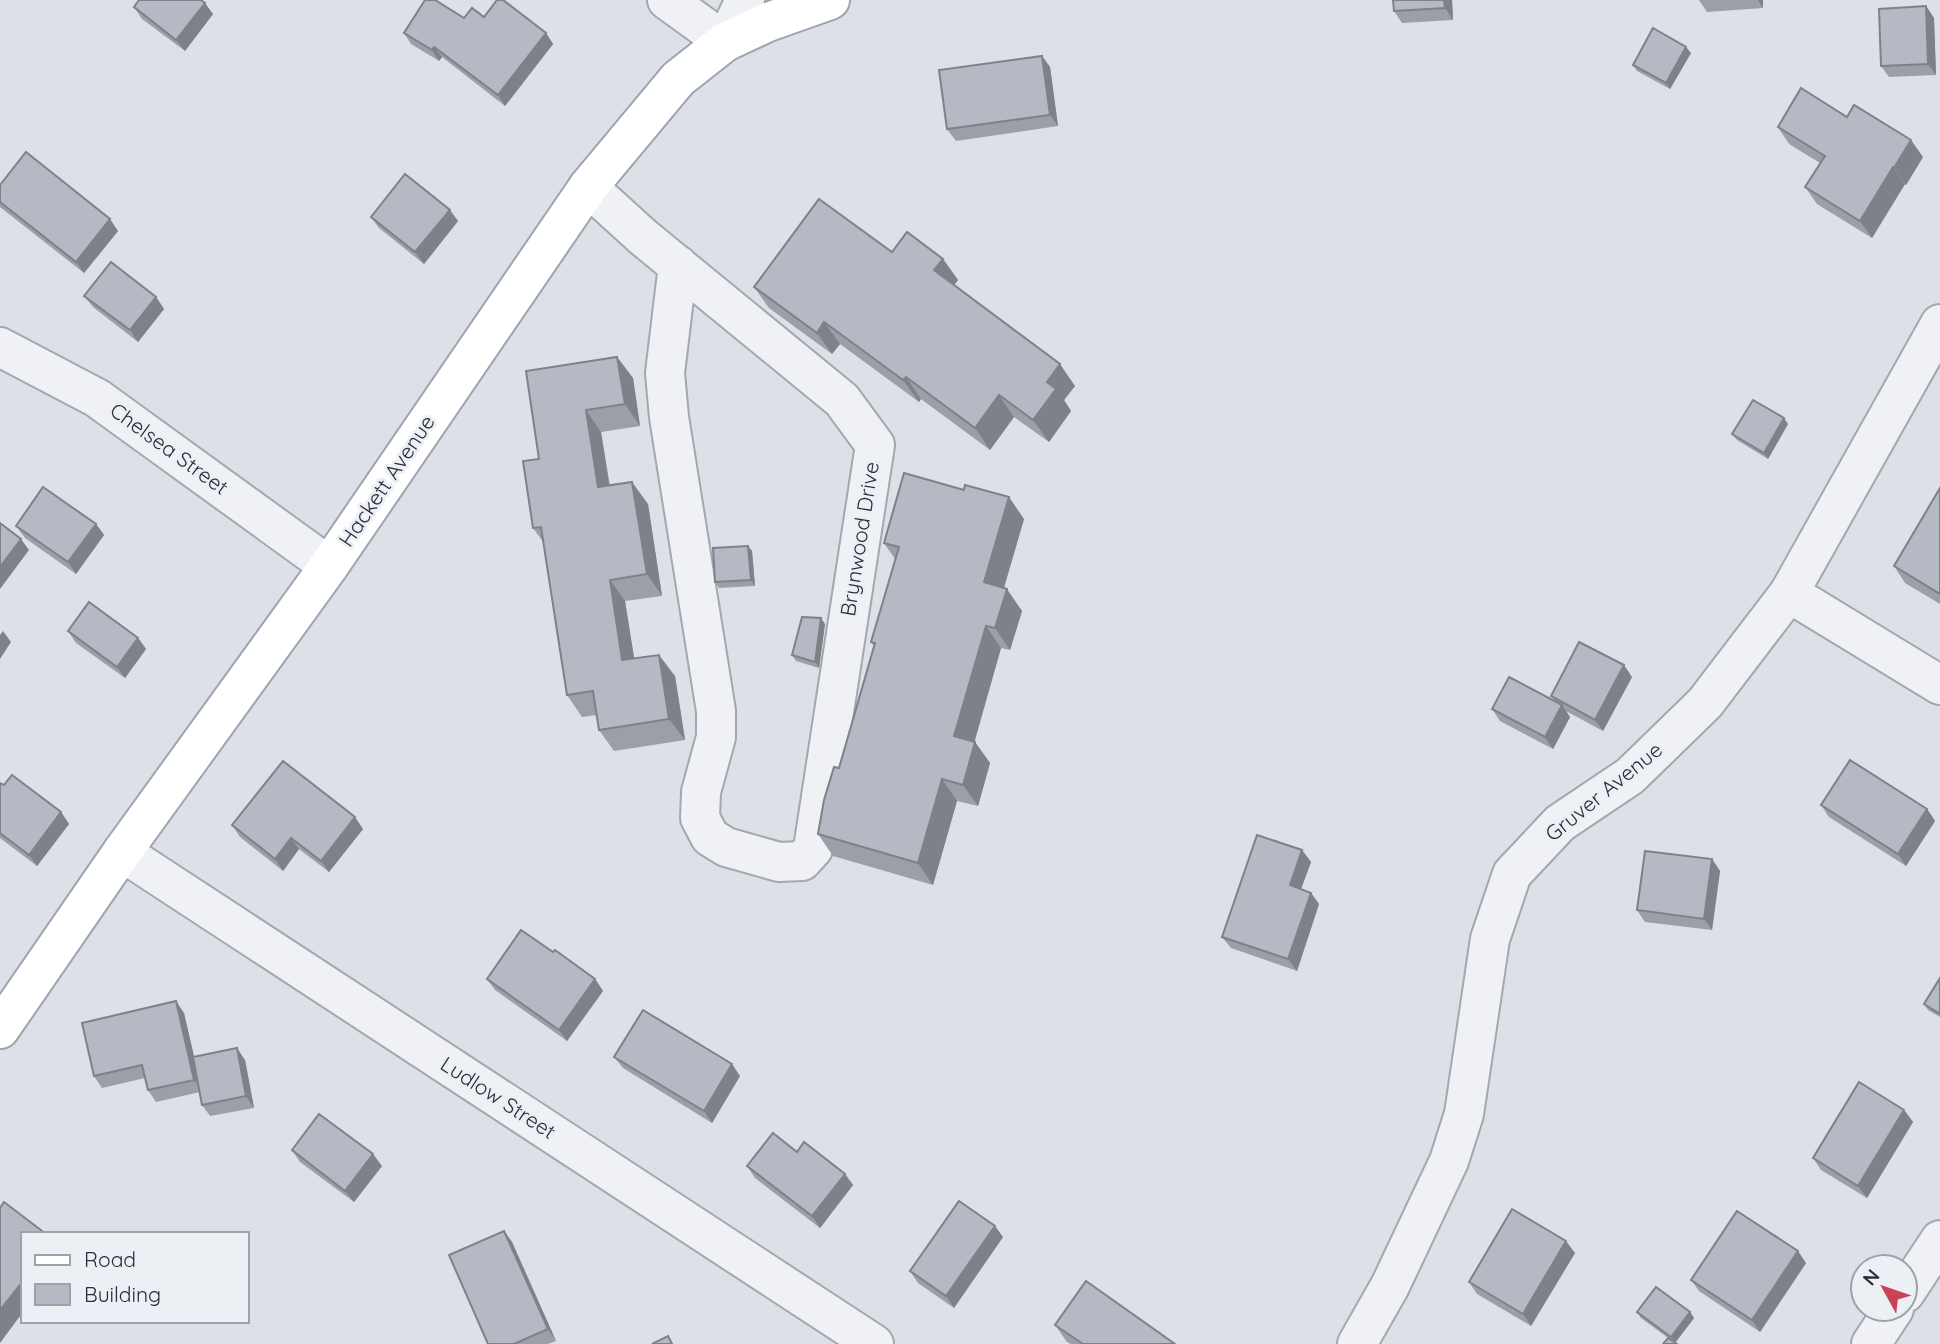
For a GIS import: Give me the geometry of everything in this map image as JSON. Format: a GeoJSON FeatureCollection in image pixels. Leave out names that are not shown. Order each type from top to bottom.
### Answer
{"type":"FeatureCollection","features":[{"type":"Feature","properties":{"kind":"main road","name":"Hackett Avenue"},"geometry":{"type":"LineString","coordinates":[[0,1029],[122,852],[329,566],[588,187],[678,79],[724,41],[830,0]]}},
{"type":"Feature","properties":{"kind":"street"},"geometry":{"type":"LineString","coordinates":[[667,0],[724,41],[745,0]]}},
{"type":"Feature","properties":{"kind":"street","name":"Brynwood Drive"},"geometry":{"type":"LineString","coordinates":[[588,187],[643,237],[678,265],[842,400],[875,445],[813,849],[802,862],[779,862],[726,847],[710,837],[700,818],[701,792],[716,737],[716,711],[669,417],[665,373],[678,265]]}},
{"type":"Feature","properties":{"kind":"street","name":"Gruver Avenue"},"geometry":{"type":"LineString","coordinates":[[1366,1339],[1449,1161],[1464,1114],[1490,939],[1512,874],[1560,823],[1630,776],[1705,703],[1789,593],[1940,324]]}},
{"type":"Feature","properties":{"kind":"street","name":"Chelsea Street"},"geometry":{"type":"LineString","coordinates":[[0,347],[97,398],[329,566]]}},
{"type":"Feature","properties":{"kind":"street"},"geometry":{"type":"LineString","coordinates":[[1789,593],[1940,685]]}},
{"type":"Feature","properties":{"kind":"street","name":"Ludlow Street"},"geometry":{"type":"LineString","coordinates":[[122,852],[874,1344]]}},
{"type":"Feature","properties":{"kind":"street"},"geometry":{"type":"LineString","coordinates":[[1919,1272],[1940,1240]]}},
{"type":"Feature","properties":{"kind":"street"},"geometry":{"type":"LineString","coordinates":[[1871,1344],[1885,1323]]}},
{"type":"Feature","properties":{"kind":"building"},"geometry":{"type":"Polygon","coordinates":[[[139,0],[201,0],[205,3],[176,40],[134,7],[139,0]]]}},
{"type":"Feature","properties":{"kind":"building"},"geometry":{"type":"Polygon","coordinates":[[[425,0],[435,0],[464,18],[472,8],[484,17],[497,0],[503,0],[546,33],[498,95],[434,47],[432,50],[404,33],[425,0]]]}},
{"type":"Feature","properties":{"kind":"building"},"geometry":{"type":"Polygon","coordinates":[[[1393,0],[1444,0],[1445,8],[1394,11],[1393,0]]]}},
{"type":"Feature","properties":{"kind":"building"},"geometry":{"type":"Polygon","coordinates":[[[1926,6],[1928,64],[1881,66],[1879,9],[1926,6]]]}},
{"type":"Feature","properties":{"kind":"building"},"geometry":{"type":"Polygon","coordinates":[[[1653,28],[1686,47],[1666,83],[1633,65],[1653,28]]]}},
{"type":"Feature","properties":{"kind":"building"},"geometry":{"type":"Polygon","coordinates":[[[1042,56],[1050,115],[947,129],[939,70],[1042,56]]]}},
{"type":"Feature","properties":{"kind":"building"},"geometry":{"type":"Polygon","coordinates":[[[1801,88],[1847,117],[1854,105],[1911,140],[1860,221],[1805,187],[1825,156],[1778,127],[1801,88]]]}},
{"type":"Feature","properties":{"kind":"building"},"geometry":{"type":"Polygon","coordinates":[[[26,152],[110,219],[76,262],[0,202],[0,185],[26,152]]]}},
{"type":"Feature","properties":{"kind":"building"},"geometry":{"type":"Polygon","coordinates":[[[405,174],[450,210],[415,252],[371,217],[405,174]]]}},
{"type":"Feature","properties":{"kind":"building"},"geometry":{"type":"Polygon","coordinates":[[[819,199],[892,252],[907,232],[943,259],[934,270],[1060,364],[1047,382],[1056,389],[1033,420],[999,395],[975,428],[824,322],[817,333],[754,287],[819,199]]]}},
{"type":"Feature","properties":{"kind":"building"},"geometry":{"type":"Polygon","coordinates":[[[111,262],[156,297],[130,330],[84,296],[111,262]]]}},
{"type":"Feature","properties":{"kind":"building"},"geometry":{"type":"Polygon","coordinates":[[[617,357],[625,404],[586,410],[598,487],[632,482],[647,574],[610,580],[622,660],[659,655],[669,719],[599,730],[593,691],[567,695],[541,527],[533,528],[523,461],[539,459],[526,371],[617,357]]]}},
{"type":"Feature","properties":{"kind":"building"},"geometry":{"type":"Polygon","coordinates":[[[1753,400],[1784,418],[1764,453],[1732,434],[1753,400]]]}},
{"type":"Feature","properties":{"kind":"building"},"geometry":{"type":"Polygon","coordinates":[[[904,473],[964,490],[965,485],[1009,497],[984,582],[1007,589],[995,628],[986,626],[954,736],[975,742],[963,785],[942,779],[918,863],[818,834],[824,800],[834,767],[839,768],[875,643],[871,642],[899,547],[884,543],[904,473]]]}},
{"type":"Feature","properties":{"kind":"building"},"geometry":{"type":"Polygon","coordinates":[[[43,487],[96,524],[68,562],[16,526],[43,487]]]}},
{"type":"Feature","properties":{"kind":"building"},"geometry":{"type":"Polygon","coordinates":[[[1940,488],[1940,594],[1894,566],[1940,488]]]}},
{"type":"Feature","properties":{"kind":"building"},"geometry":{"type":"Polygon","coordinates":[[[0,523],[21,539],[0,567],[0,523]]]}},
{"type":"Feature","properties":{"kind":"building"},"geometry":{"type":"Polygon","coordinates":[[[748,546],[751,580],[715,582],[713,548],[748,546]]]}},
{"type":"Feature","properties":{"kind":"building"},"geometry":{"type":"Polygon","coordinates":[[[89,602],[138,638],[117,667],[68,631],[89,602]]]}},
{"type":"Feature","properties":{"kind":"building"},"geometry":{"type":"Polygon","coordinates":[[[802,617],[821,618],[815,662],[792,655],[802,617]]]}},
{"type":"Feature","properties":{"kind":"building"},"geometry":{"type":"Polygon","coordinates":[[[1579,642],[1624,665],[1595,720],[1551,696],[1579,642]]]}},
{"type":"Feature","properties":{"kind":"building"},"geometry":{"type":"Polygon","coordinates":[[[1509,677],[1562,705],[1545,737],[1492,709],[1509,677]]]}},
{"type":"Feature","properties":{"kind":"building"},"geometry":{"type":"Polygon","coordinates":[[[1850,760],[1927,809],[1898,854],[1821,805],[1850,760]]]}},
{"type":"Feature","properties":{"kind":"building"},"geometry":{"type":"Polygon","coordinates":[[[283,761],[355,817],[321,861],[291,838],[275,859],[232,825],[283,761]]]}},
{"type":"Feature","properties":{"kind":"building"},"geometry":{"type":"Polygon","coordinates":[[[12,775],[61,812],[29,855],[0,833],[0,783],[4,785],[12,775]]]}},
{"type":"Feature","properties":{"kind":"building"},"geometry":{"type":"Polygon","coordinates":[[[1257,835],[1302,850],[1290,885],[1311,893],[1288,959],[1222,937],[1257,835]]]}},
{"type":"Feature","properties":{"kind":"building"},"geometry":{"type":"Polygon","coordinates":[[[1645,851],[1712,859],[1704,919],[1637,910],[1645,851]]]}},
{"type":"Feature","properties":{"kind":"building"},"geometry":{"type":"Polygon","coordinates":[[[521,930],[595,979],[559,1030],[487,979],[521,930]]]}},
{"type":"Feature","properties":{"kind":"building"},"geometry":{"type":"Polygon","coordinates":[[[1940,978],[1940,1014],[1924,1004],[1940,978]]]}},
{"type":"Feature","properties":{"kind":"building"},"geometry":{"type":"Polygon","coordinates":[[[176,1001],[194,1080],[148,1090],[142,1065],[94,1076],[82,1023],[176,1001]]]}},
{"type":"Feature","properties":{"kind":"building"},"geometry":{"type":"Polygon","coordinates":[[[643,1010],[732,1064],[704,1111],[614,1057],[643,1010]]]}},
{"type":"Feature","properties":{"kind":"building"},"geometry":{"type":"Polygon","coordinates":[[[237,1048],[246,1096],[202,1105],[193,1057],[237,1048]]]}},
{"type":"Feature","properties":{"kind":"building"},"geometry":{"type":"Polygon","coordinates":[[[1859,1082],[1904,1110],[1858,1186],[1813,1158],[1859,1082]]]}},
{"type":"Feature","properties":{"kind":"building"},"geometry":{"type":"Polygon","coordinates":[[[319,1114],[373,1154],[345,1191],[292,1150],[319,1114]]]}},
{"type":"Feature","properties":{"kind":"building"},"geometry":{"type":"Polygon","coordinates":[[[773,1133],[797,1152],[804,1142],[845,1174],[812,1216],[747,1166],[773,1133]]]}},
{"type":"Feature","properties":{"kind":"building"},"geometry":{"type":"Polygon","coordinates":[[[959,1201],[995,1226],[946,1296],[910,1271],[959,1201]]]}},
{"type":"Feature","properties":{"kind":"building"},"geometry":{"type":"Polygon","coordinates":[[[4,1202],[43,1232],[21,1232],[21,1284],[0,1310],[0,1208],[4,1202]]]}},
{"type":"Feature","properties":{"kind":"building"},"geometry":{"type":"Polygon","coordinates":[[[1512,1209],[1566,1241],[1523,1314],[1469,1282],[1512,1209]]]}},
{"type":"Feature","properties":{"kind":"building"},"geometry":{"type":"Polygon","coordinates":[[[1737,1211],[1798,1251],[1752,1320],[1691,1280],[1737,1211]]]}},
{"type":"Feature","properties":{"kind":"building"},"geometry":{"type":"Polygon","coordinates":[[[504,1231],[548,1329],[514,1344],[488,1344],[449,1255],[504,1231]]]}},
{"type":"Feature","properties":{"kind":"building"},"geometry":{"type":"Polygon","coordinates":[[[1086,1281],[1175,1344],[1083,1344],[1055,1325],[1086,1281]]]}},
{"type":"Feature","properties":{"kind":"building"},"geometry":{"type":"Polygon","coordinates":[[[1656,1287],[1690,1312],[1671,1337],[1637,1312],[1656,1287]]]}},
{"type":"Feature","properties":{"kind":"building"},"geometry":{"type":"Polygon","coordinates":[[[668,1336],[672,1344],[652,1344],[668,1336]]]}},
{"type":"Feature","properties":{"kind":"building"},"geometry":{"type":"Polygon","coordinates":[[[1668,1338],[1677,1344],[1663,1344],[1668,1338]]]}}]}
